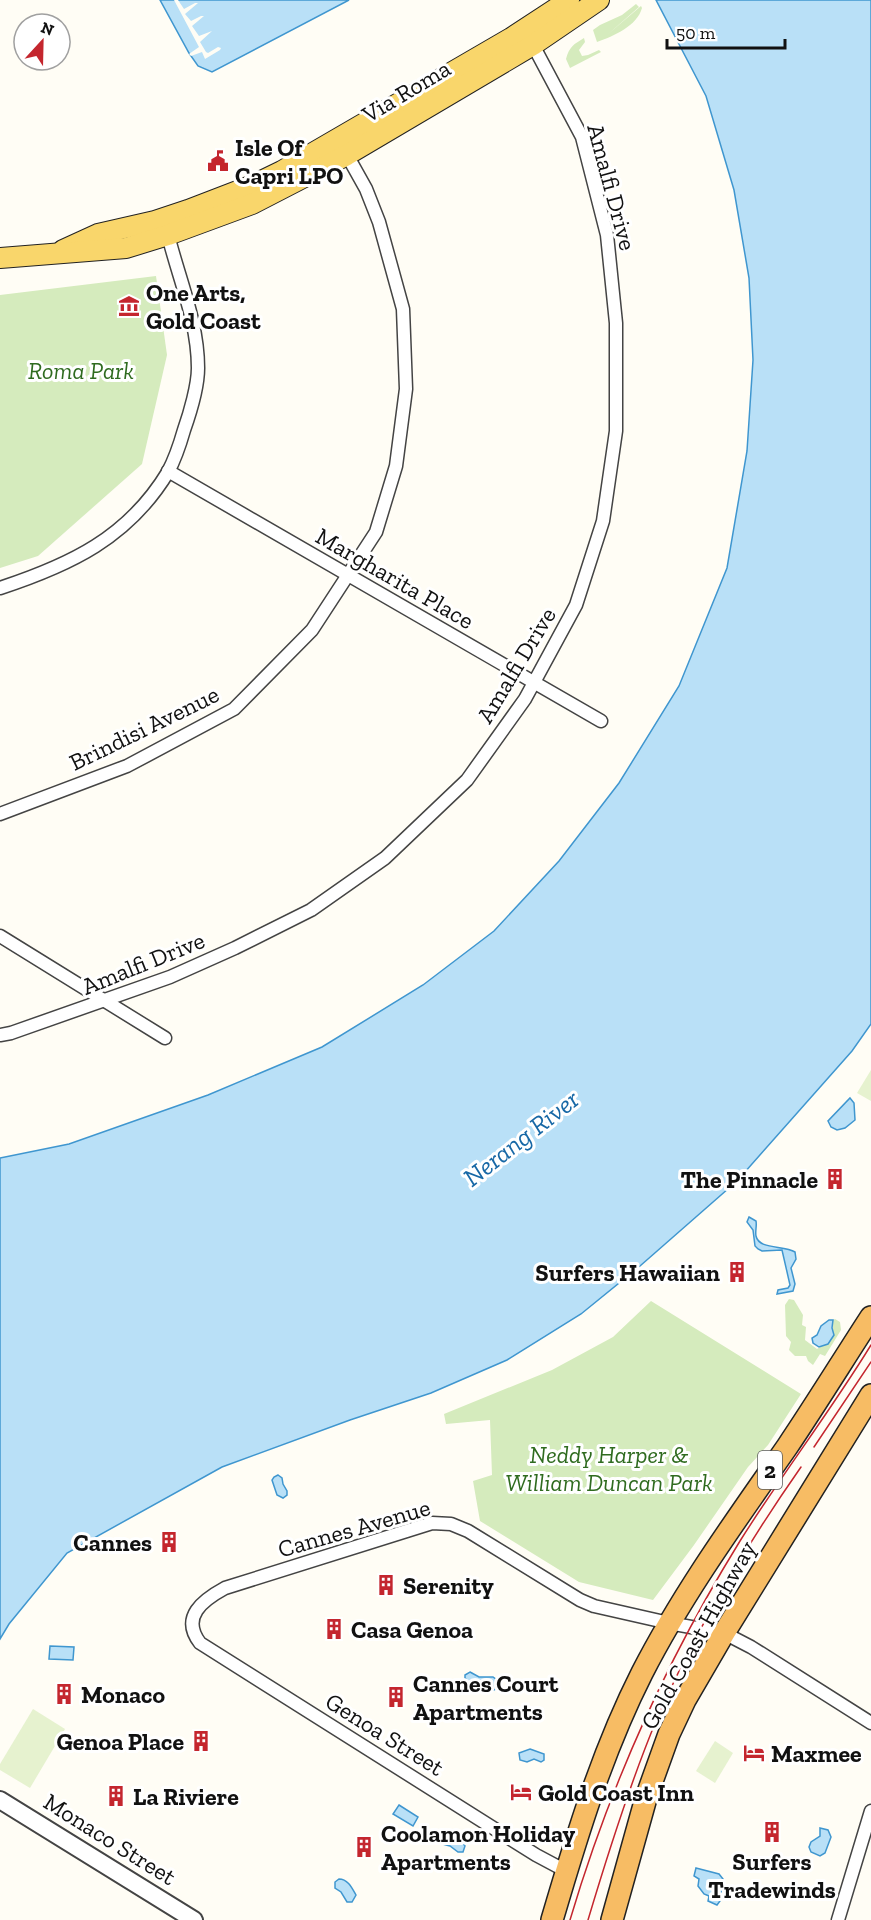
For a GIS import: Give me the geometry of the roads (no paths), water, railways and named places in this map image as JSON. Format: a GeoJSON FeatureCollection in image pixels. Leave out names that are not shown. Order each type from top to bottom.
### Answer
{"type":"FeatureCollection","features":[{"type":"Feature","properties":{"kind":"highway","name":"Gold Coast Highway"},"geometry":{"type":"LineString","coordinates":[[552,1920],[598,1775],[616,1728],[669,1623],[871,1317]]}},
{"type":"Feature","properties":{"kind":"highway","name":"Gold Coast Highway"},"geometry":{"type":"LineString","coordinates":[[612,1920],[645,1798],[656,1765],[685,1700],[871,1395]]}},
{"type":"Feature","properties":{"kind":"main road","name":"Via Roma"},"geometry":{"type":"LineString","coordinates":[[58,252],[98,234],[154,221],[215,200],[282,171],[511,38],[569,0]]}},
{"type":"Feature","properties":{"kind":"main road","name":"Via Roma"},"geometry":{"type":"LineString","coordinates":[[0,258],[58,252],[117,250],[168,235],[252,204],[347,155],[533,45],[599,0]]}},
{"type":"Feature","properties":{"kind":"street","name":"Amalfi Drive"},"geometry":{"type":"LineString","coordinates":[[0,1035],[11,1034],[171,977],[311,910],[385,858],[467,780],[502,733],[534,683],[576,605],[603,521],[616,431],[616,323],[607,235],[582,137],[533,45]]}},
{"type":"Feature","properties":{"kind":"street","name":"Brindisi Avenue"},"geometry":{"type":"LineString","coordinates":[[0,814],[127,766],[234,709],[312,630],[376,532],[396,466],[406,388],[403,309],[380,222],[366,189],[347,155]]}},
{"type":"Feature","properties":{"kind":"street"},"geometry":{"type":"LineString","coordinates":[[0,588],[67,563],[109,539],[143,506],[168,471],[188,419],[198,369],[194,327],[168,235]]}},
{"type":"Feature","properties":{"kind":"street","name":"Margharita Place"},"geometry":{"type":"LineString","coordinates":[[168,471],[601,721]]}},
{"type":"Feature","properties":{"kind":"street"},"geometry":{"type":"LineString","coordinates":[[0,936],[165,1038]]}},
{"type":"Feature","properties":{"kind":"street","name":"Cannes Avenue"},"geometry":{"type":"LineString","coordinates":[[191,1624],[199,1606],[225,1588],[422,1526],[443,1522],[468,1531],[579,1600],[669,1623],[724,1633],[751,1647],[871,1723]]}},
{"type":"Feature","properties":{"kind":"street","name":"Genoa Street"},"geometry":{"type":"LineString","coordinates":[[191,1624],[192,1633],[200,1643],[536,1855],[566,1871]]}},
{"type":"Feature","properties":{"kind":"street","name":"Monaco Street"},"geometry":{"type":"LineString","coordinates":[[0,1800],[194,1920]]}},
{"type":"Feature","properties":{"kind":"street"},"geometry":{"type":"LineString","coordinates":[[838,1920],[871,1811]]}},
{"type":"Feature","properties":{"kind":"water"},"geometry":{"type":"Polygon","coordinates":[[[160,0],[349,0],[212,72],[198,66],[160,0]]]}},
{"type":"Feature","properties":{"kind":"water","name":"Nerang River"},"geometry":{"type":"Polygon","coordinates":[[[656,0],[871,0],[871,1024],[852,1051],[737,1181],[581,1314],[507,1360],[431,1393],[222,1467],[67,1553],[9,1624],[0,1639],[0,1158],[69,1144],[208,1095],[322,1047],[423,985],[494,931],[559,861],[619,783],[679,686],[727,568],[747,451],[753,360],[749,278],[734,190],[706,96],[656,0]]]}},
{"type":"Feature","properties":{"kind":"water"},"geometry":{"type":"Polygon","coordinates":[[[850,1098],[854,1103],[855,1120],[845,1128],[837,1130],[831,1127],[828,1121],[850,1098]]]}},
{"type":"Feature","properties":{"kind":"water"},"geometry":{"type":"Polygon","coordinates":[[[749,1217],[756,1221],[758,1240],[767,1245],[795,1252],[796,1259],[791,1268],[795,1284],[793,1291],[777,1294],[778,1290],[788,1288],[790,1285],[782,1250],[762,1251],[755,1246],[753,1230],[747,1222],[749,1217]]]}},
{"type":"Feature","properties":{"kind":"water"},"geometry":{"type":"Polygon","coordinates":[[[829,1320],[833,1320],[834,1335],[828,1344],[819,1347],[813,1343],[812,1338],[829,1320]]]}},
{"type":"Feature","properties":{"kind":"water"},"geometry":{"type":"Polygon","coordinates":[[[278,1475],[282,1478],[287,1491],[287,1495],[283,1498],[277,1495],[272,1480],[278,1475]]]}},
{"type":"Feature","properties":{"kind":"water"},"geometry":{"type":"Polygon","coordinates":[[[50,1646],[74,1647],[73,1660],[49,1659],[50,1646]]]}},
{"type":"Feature","properties":{"kind":"water"},"geometry":{"type":"Polygon","coordinates":[[[470,1672],[479,1677],[493,1677],[497,1680],[498,1687],[490,1691],[476,1688],[465,1678],[465,1675],[470,1672]]]}},
{"type":"Feature","properties":{"kind":"water"},"geometry":{"type":"Polygon","coordinates":[[[530,1749],[544,1754],[544,1760],[541,1762],[534,1759],[527,1762],[520,1760],[519,1753],[530,1749]]]}},
{"type":"Feature","properties":{"kind":"water"},"geometry":{"type":"Polygon","coordinates":[[[399,1805],[418,1817],[413,1826],[393,1814],[399,1805]]]}},
{"type":"Feature","properties":{"kind":"water"},"geometry":{"type":"Polygon","coordinates":[[[820,1828],[828,1830],[831,1837],[825,1853],[820,1856],[811,1852],[809,1847],[811,1842],[820,1836],[820,1828]]]}},
{"type":"Feature","properties":{"kind":"water"},"geometry":{"type":"Polygon","coordinates":[[[446,1833],[457,1836],[465,1846],[463,1852],[442,1844],[441,1836],[446,1833]]]}},
{"type":"Feature","properties":{"kind":"water"},"geometry":{"type":"Polygon","coordinates":[[[696,1868],[719,1874],[723,1879],[720,1901],[717,1905],[708,1901],[709,1896],[704,1894],[698,1886],[699,1879],[694,1876],[696,1868]]]}},
{"type":"Feature","properties":{"kind":"water"},"geometry":{"type":"Polygon","coordinates":[[[339,1879],[347,1882],[356,1895],[352,1902],[347,1902],[341,1892],[335,1888],[335,1882],[339,1879]]]}},
{"type":"Feature","properties":{"kind":"tram line"},"geometry":{"type":"LineString","coordinates":[[570,1920],[622,1772],[664,1678],[688,1632],[740,1541],[871,1345]]}},
{"type":"Feature","properties":{"kind":"tram line"},"geometry":{"type":"LineString","coordinates":[[814,1447],[871,1362]]}},
{"type":"Feature","properties":{"kind":"tram line"},"geometry":{"type":"LineString","coordinates":[[588,1920],[628,1795],[646,1745],[671,1688],[722,1590],[801,1467]]}},
{"type":"Feature","properties":{"kind":"place","name":"Isle Of Capri LPO"},"geometry":{"type":"Point","coordinates":[218,161]}},
{"type":"Feature","properties":{"kind":"place","name":"One Arts, Gold Coast"},"geometry":{"type":"Point","coordinates":[129,306]}},
{"type":"Feature","properties":{"kind":"place","name":"The Pinnacle"},"geometry":{"type":"Point","coordinates":[835,1179]}},
{"type":"Feature","properties":{"kind":"place","name":"Surfers Hawaiian"},"geometry":{"type":"Point","coordinates":[737,1272]}},
{"type":"Feature","properties":{"kind":"place","name":"Cannes"},"geometry":{"type":"Point","coordinates":[169,1542]}},
{"type":"Feature","properties":{"kind":"place","name":"Serenity"},"geometry":{"type":"Point","coordinates":[386,1585]}},
{"type":"Feature","properties":{"kind":"place","name":"Casa Genoa"},"geometry":{"type":"Point","coordinates":[334,1629]}},
{"type":"Feature","properties":{"kind":"place","name":"Monaco"},"geometry":{"type":"Point","coordinates":[64,1694]}},
{"type":"Feature","properties":{"kind":"place","name":"Cannes Court Apartments"},"geometry":{"type":"Point","coordinates":[396,1697]}},
{"type":"Feature","properties":{"kind":"place","name":"Genoa Place"},"geometry":{"type":"Point","coordinates":[201,1741]}},
{"type":"Feature","properties":{"kind":"place","name":"Maxmee"},"geometry":{"type":"Point","coordinates":[754,1753]}},
{"type":"Feature","properties":{"kind":"place","name":"Gold Coast Inn"},"geometry":{"type":"Point","coordinates":[521,1792]}},
{"type":"Feature","properties":{"kind":"place","name":"La Riviere"},"geometry":{"type":"Point","coordinates":[116,1796]}},
{"type":"Feature","properties":{"kind":"place","name":"Surfers Tradewinds"},"geometry":{"type":"Point","coordinates":[772,1832]}},
{"type":"Feature","properties":{"kind":"place","name":"Coolamon Holiday Apartments"},"geometry":{"type":"Point","coordinates":[364,1847]}},
{"type":"Feature","properties":{"kind":"park label","name":"Roma Park"},"geometry":{"type":"Point","coordinates":[81,370]}},
{"type":"Feature","properties":{"kind":"park label","name":"Neddy Harper & William Duncan Park"},"geometry":{"type":"Point","coordinates":[609,1468]}}]}
